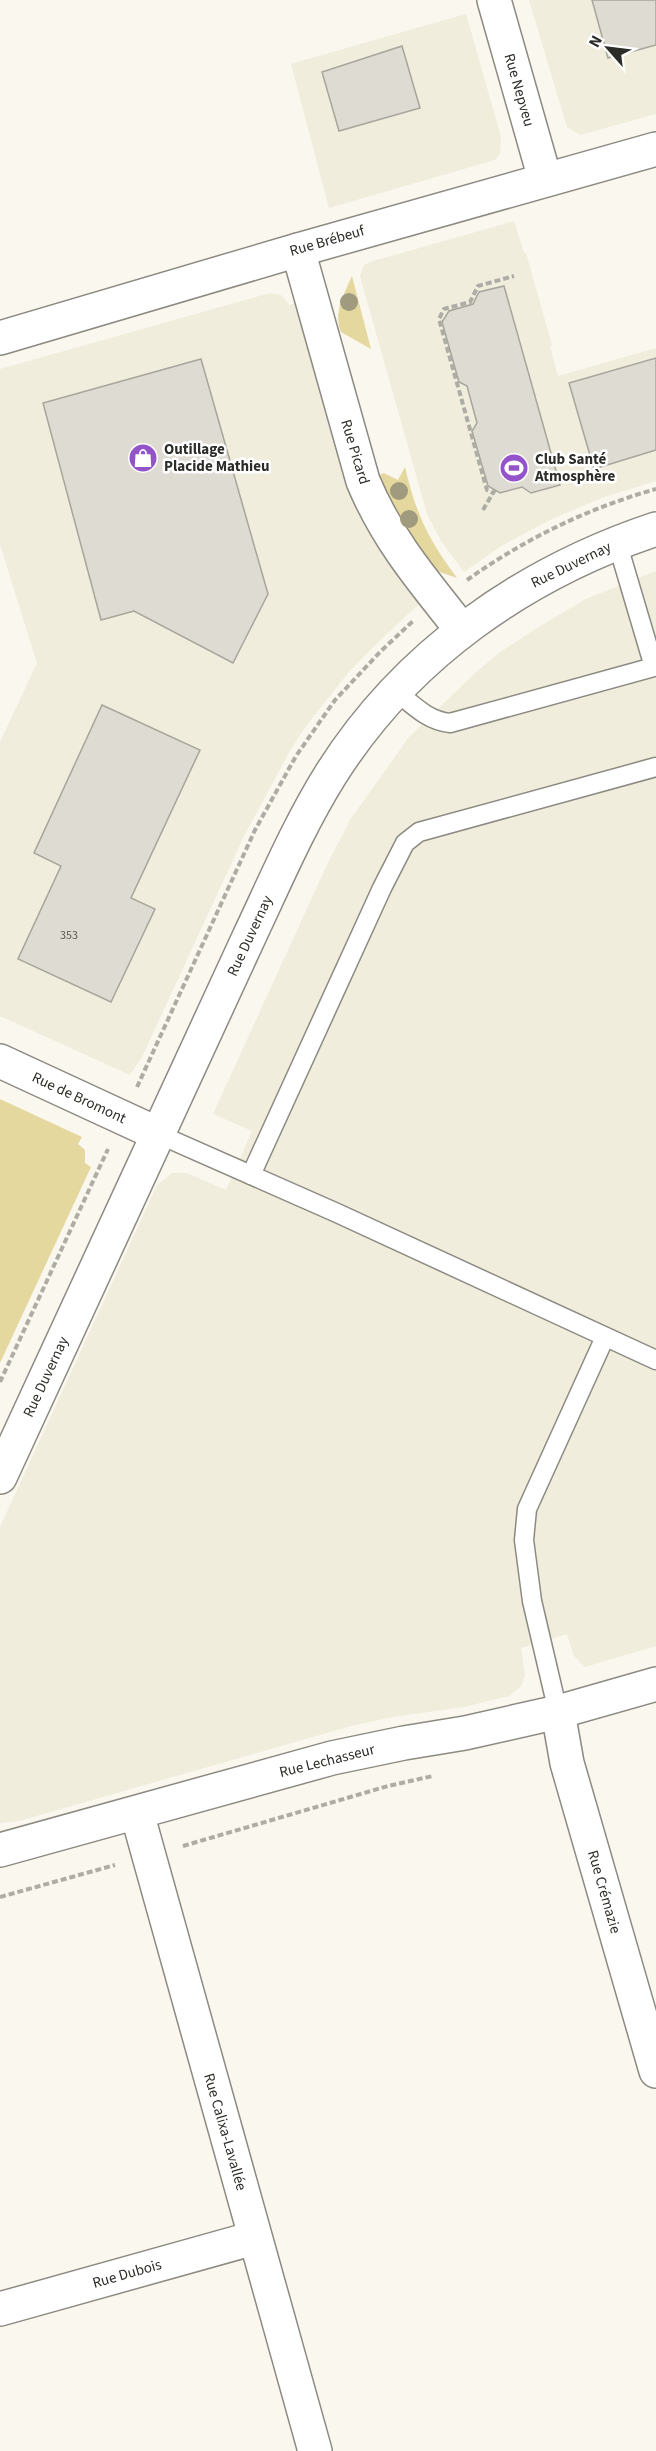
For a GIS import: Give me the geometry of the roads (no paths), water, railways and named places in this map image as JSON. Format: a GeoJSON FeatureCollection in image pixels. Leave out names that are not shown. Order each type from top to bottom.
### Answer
{"type":"FeatureCollection","features":[{"type":"Feature","properties":{"kind":"street","name":"Rue Nepveu"},"geometry":{"type":"LineString","coordinates":[[494,0],[545,179]]}},
{"type":"Feature","properties":{"kind":"street","name":"Rue Brébeuf"},"geometry":{"type":"LineString","coordinates":[[0,338],[298,250],[656,149]]}},
{"type":"Feature","properties":{"kind":"street","name":"Rue Picard"},"geometry":{"type":"LineString","coordinates":[[298,250],[363,481],[375,511],[409,564],[462,630]]}},
{"type":"Feature","properties":{"kind":"street","name":"Rue Duvernay"},"geometry":{"type":"LineString","coordinates":[[0,1477],[286,858],[316,802],[351,747],[397,692],[433,655],[462,630],[530,584],[573,561],[617,542],[656,529]]}},
{"type":"Feature","properties":{"kind":"street","name":"Rue de Bromont"},"geometry":{"type":"LineString","coordinates":[[0,1061],[158,1134]]}},
{"type":"Feature","properties":{"kind":"street","name":"Rue Lechasseur"},"geometry":{"type":"LineString","coordinates":[[0,1850],[332,1758],[465,1733],[558,1712],[656,1684]]}},
{"type":"Feature","properties":{"kind":"street","name":"Rue Crémazie"},"geometry":{"type":"LineString","coordinates":[[558,1712],[567,1763],[656,2071]]}},
{"type":"Feature","properties":{"kind":"street","name":"Rue Calixa-Lavallée"},"geometry":{"type":"LineString","coordinates":[[137,1813],[315,2451]]}},
{"type":"Feature","properties":{"kind":"street","name":"Rue Dubois"},"geometry":{"type":"LineString","coordinates":[[0,2309],[254,2238]]}},
{"type":"Feature","properties":{"kind":"lane"},"geometry":{"type":"LineString","coordinates":[[397,692],[425,715],[439,722],[450,723],[654,668],[617,542]]}},
{"type":"Feature","properties":{"kind":"lane"},"geometry":{"type":"LineString","coordinates":[[251,1175],[382,888],[405,843],[419,832],[656,767]]}},
{"type":"Feature","properties":{"kind":"lane"},"geometry":{"type":"LineString","coordinates":[[158,1134],[656,1360]]}},
{"type":"Feature","properties":{"kind":"lane"},"geometry":{"type":"LineString","coordinates":[[558,1712],[532,1601],[524,1540],[527,1509],[605,1337]]}},
{"type":"Feature","properties":{"kind":"place","name":"Outillage Placide Mathieu"},"geometry":{"type":"Point","coordinates":[143,458]}},
{"type":"Feature","properties":{"kind":"place","name":"Club Santé Atmosphère"},"geometry":{"type":"Point","coordinates":[514,468]}}]}
